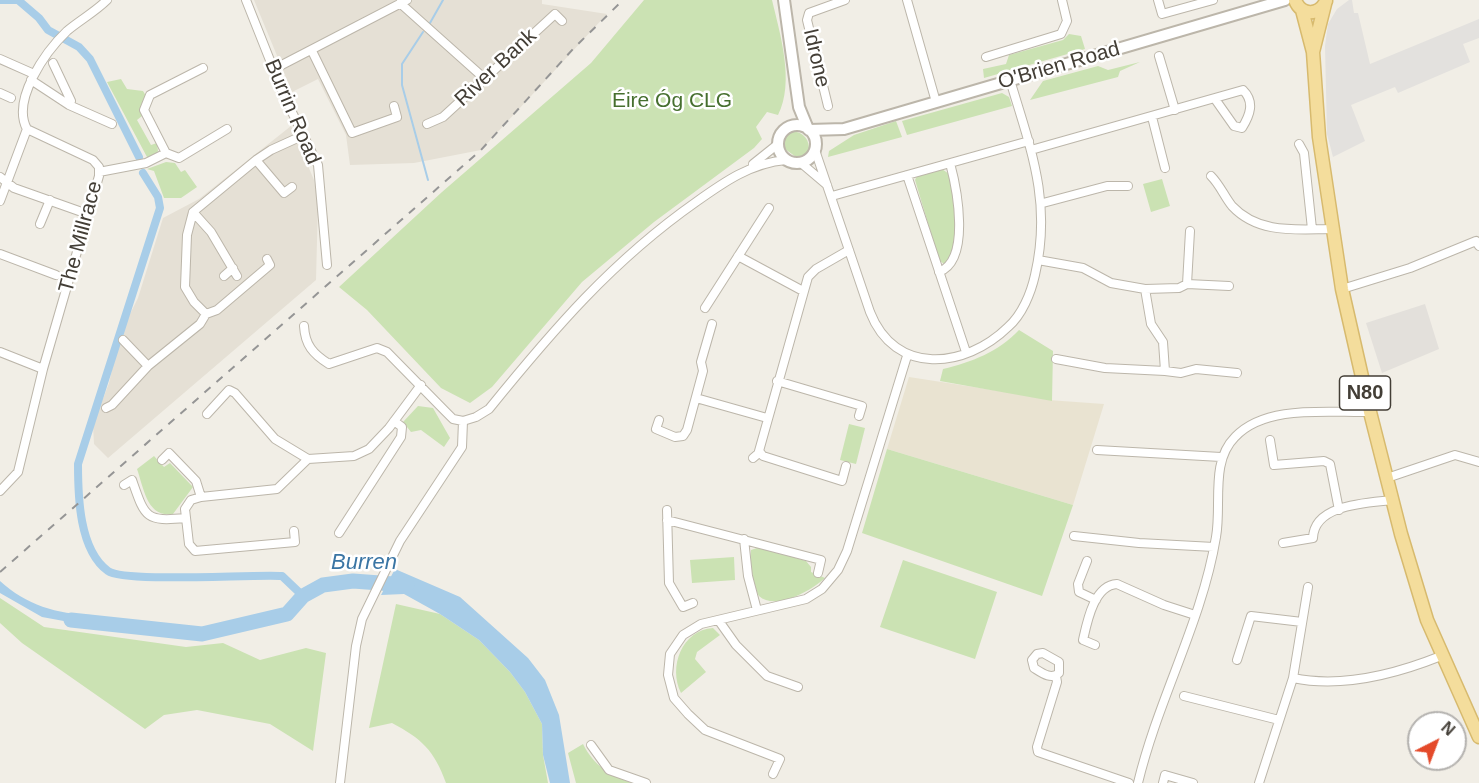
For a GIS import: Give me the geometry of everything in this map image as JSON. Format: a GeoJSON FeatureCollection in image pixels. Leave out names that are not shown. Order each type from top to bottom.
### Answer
{"type":"FeatureCollection","features":[{"type":"Feature","properties":{"kind":"main road","name":"N80"},"geometry":{"type":"LineString","coordinates":[[1293,4],[1315,12],[1326,2]]}},
{"type":"Feature","properties":{"kind":"main road","name":"N80"},"geometry":{"type":"LineString","coordinates":[[1312,52],[1326,2]]}},
{"type":"Feature","properties":{"kind":"main road","name":"N80"},"geometry":{"type":"LineString","coordinates":[[1293,4],[1312,52],[1319,137],[1342,289],[1392,500],[1415,585],[1441,656],[1479,737]]}},
{"type":"Feature","properties":{"kind":"street"},"geometry":{"type":"LineString","coordinates":[[0,201],[27,129],[23,114],[32,77],[58,40],[107,0]]}},
{"type":"Feature","properties":{"kind":"street","name":"Burrin Road"},"geometry":{"type":"LineString","coordinates":[[246,0],[274,69],[318,165],[327,265]]}},
{"type":"Feature","properties":{"kind":"street"},"geometry":{"type":"LineString","coordinates":[[784,0],[799,107],[808,129],[815,138],[815,149],[875,324],[890,344],[906,356],[931,360],[952,358],[966,352],[987,342],[1009,327],[1026,303],[1038,260],[1042,203],[1029,141],[1010,80]]}},
{"type":"Feature","properties":{"kind":"street","name":"Idrone"},"geometry":{"type":"LineString","coordinates":[[828,106],[807,20],[809,13],[815,9],[845,0]]}},
{"type":"Feature","properties":{"kind":"street"},"geometry":{"type":"LineString","coordinates":[[907,0],[936,102]]}},
{"type":"Feature","properties":{"kind":"street"},"geometry":{"type":"LineString","coordinates":[[986,57],[1061,34],[1067,21],[1062,0]]}},
{"type":"Feature","properties":{"kind":"street"},"geometry":{"type":"LineString","coordinates":[[1158,0],[1162,14],[1213,0]]}},
{"type":"Feature","properties":{"kind":"street"},"geometry":{"type":"LineString","coordinates":[[274,69],[404,2],[484,79]]}},
{"type":"Feature","properties":{"kind":"street","name":"O'Brien Road"},"geometry":{"type":"LineString","coordinates":[[808,129],[837,130],[1010,80],[1293,4]]}},
{"type":"Feature","properties":{"kind":"street","name":"River Bank"},"geometry":{"type":"LineString","coordinates":[[427,124],[443,117],[555,14],[562,21]]}},
{"type":"Feature","properties":{"kind":"street"},"geometry":{"type":"LineString","coordinates":[[312,51],[352,134],[397,117],[394,106]]}},
{"type":"Feature","properties":{"kind":"street"},"geometry":{"type":"LineString","coordinates":[[1159,56],[1175,110]]}},
{"type":"Feature","properties":{"kind":"street"},"geometry":{"type":"LineString","coordinates":[[0,59],[32,77],[69,105],[112,124]]}},
{"type":"Feature","properties":{"kind":"street"},"geometry":{"type":"LineString","coordinates":[[54,63],[71,101],[69,105]]}},
{"type":"Feature","properties":{"kind":"street"},"geometry":{"type":"LineString","coordinates":[[203,68],[150,95],[145,102],[144,110],[166,153],[179,158],[227,129]]}},
{"type":"Feature","properties":{"kind":"street"},"geometry":{"type":"LineString","coordinates":[[1,90],[11,98]]}},
{"type":"Feature","properties":{"kind":"street"},"geometry":{"type":"LineString","coordinates":[[1031,150],[1243,90],[1248,95],[1251,114],[1242,128],[1234,126],[1215,99]]}},
{"type":"Feature","properties":{"kind":"street"},"geometry":{"type":"LineString","coordinates":[[304,326],[305,341],[317,356],[329,364],[377,348],[387,352],[453,419],[463,421],[476,417],[489,409],[562,319],[618,264],[676,216],[747,170],[778,144],[799,107]]}},
{"type":"Feature","properties":{"kind":"street"},"geometry":{"type":"LineString","coordinates":[[1152,117],[1165,168]]}},
{"type":"Feature","properties":{"kind":"street"},"geometry":{"type":"LineString","coordinates":[[786,129],[794,125],[808,129]]}},
{"type":"Feature","properties":{"kind":"street","name":"The Millrace"},"geometry":{"type":"LineString","coordinates":[[0,490],[18,472],[43,369],[87,225],[99,172],[99,167],[93,160],[27,129]]}},
{"type":"Feature","properties":{"kind":"street","name":"O'Brien Road"},"geometry":{"type":"LineString","coordinates":[[815,149],[837,130]]}},
{"type":"Feature","properties":{"kind":"street"},"geometry":{"type":"LineString","coordinates":[[206,314],[185,287],[187,235],[193,212],[256,160],[271,150],[304,135]]}},
{"type":"Feature","properties":{"kind":"street"},"geometry":{"type":"LineString","coordinates":[[832,195],[1029,141]]}},
{"type":"Feature","properties":{"kind":"street"},"geometry":{"type":"LineString","coordinates":[[778,144],[780,153],[786,160]]}},
{"type":"Feature","properties":{"kind":"street"},"geometry":{"type":"LineString","coordinates":[[1299,144],[1304,153],[1312,229]]}},
{"type":"Feature","properties":{"kind":"street"},"geometry":{"type":"LineString","coordinates":[[801,163],[810,158],[815,149]]}},
{"type":"Feature","properties":{"kind":"street"},"geometry":{"type":"LineString","coordinates":[[99,172],[146,163],[166,153]]}},
{"type":"Feature","properties":{"kind":"street"},"geometry":{"type":"LineString","coordinates":[[256,160],[284,193],[292,187]]}},
{"type":"Feature","properties":{"kind":"street"},"geometry":{"type":"LineString","coordinates":[[747,170],[767,162],[786,160],[801,163],[827,185]]}},
{"type":"Feature","properties":{"kind":"street"},"geometry":{"type":"LineString","coordinates":[[939,272],[953,260],[957,242],[959,212],[950,163]]}},
{"type":"Feature","properties":{"kind":"street"},"geometry":{"type":"LineString","coordinates":[[908,175],[966,352]]}},
{"type":"Feature","properties":{"kind":"street"},"geometry":{"type":"LineString","coordinates":[[1211,176],[1222,186],[1231,204],[1255,224],[1281,229],[1334,229]]}},
{"type":"Feature","properties":{"kind":"street"},"geometry":{"type":"LineString","coordinates":[[0,177],[23,192],[79,211]]}},
{"type":"Feature","properties":{"kind":"street"},"geometry":{"type":"LineString","coordinates":[[1042,203],[1107,186],[1128,186]]}},
{"type":"Feature","properties":{"kind":"street"},"geometry":{"type":"LineString","coordinates":[[40,224],[50,200]]}},
{"type":"Feature","properties":{"kind":"street"},"geometry":{"type":"LineString","coordinates":[[705,308],[769,208]]}},
{"type":"Feature","properties":{"kind":"street"},"geometry":{"type":"LineString","coordinates":[[193,212],[211,232],[235,272],[224,276]]}},
{"type":"Feature","properties":{"kind":"street"},"geometry":{"type":"LineString","coordinates":[[1187,284],[1190,231]]}},
{"type":"Feature","properties":{"kind":"street"},"geometry":{"type":"LineString","coordinates":[[1342,289],[1410,268],[1478,242]]}},
{"type":"Feature","properties":{"kind":"street"},"geometry":{"type":"LineString","coordinates":[[846,466],[842,481],[763,456],[759,445],[808,278],[816,269],[849,250]]}},
{"type":"Feature","properties":{"kind":"street"},"geometry":{"type":"LineString","coordinates":[[0,254],[56,275]]}},
{"type":"Feature","properties":{"kind":"street"},"geometry":{"type":"LineString","coordinates":[[738,256],[803,291]]}},
{"type":"Feature","properties":{"kind":"street"},"geometry":{"type":"LineString","coordinates":[[106,408],[112,405],[148,366],[200,324],[206,314],[217,310],[270,265],[267,259]]}},
{"type":"Feature","properties":{"kind":"street"},"geometry":{"type":"LineString","coordinates":[[1038,260],[1083,268],[1111,283],[1145,289],[1179,288],[1187,284],[1229,286]]}},
{"type":"Feature","properties":{"kind":"street"},"geometry":{"type":"LineString","coordinates":[[1145,289],[1151,324],[1163,342],[1165,371]]}},
{"type":"Feature","properties":{"kind":"street"},"geometry":{"type":"LineString","coordinates":[[659,420],[656,429],[675,436],[683,436],[703,371],[701,362],[712,324]]}},
{"type":"Feature","properties":{"kind":"street"},"geometry":{"type":"LineString","coordinates":[[123,340],[148,366]]}},
{"type":"Feature","properties":{"kind":"street"},"geometry":{"type":"LineString","coordinates":[[127,358],[134,351]]}},
{"type":"Feature","properties":{"kind":"street"},"geometry":{"type":"LineString","coordinates":[[0,352],[43,369]]}},
{"type":"Feature","properties":{"kind":"street"},"geometry":{"type":"LineString","coordinates":[[773,774],[780,759],[705,730],[674,698],[668,675],[670,654],[675,643],[683,634],[701,624],[806,599],[822,589],[838,570],[847,551],[906,356]]}},
{"type":"Feature","properties":{"kind":"street"},"geometry":{"type":"LineString","coordinates":[[1056,359],[1105,368],[1181,373],[1197,369],[1237,373]]}},
{"type":"Feature","properties":{"kind":"street"},"geometry":{"type":"LineString","coordinates":[[777,381],[862,406],[859,416]]}},
{"type":"Feature","properties":{"kind":"street"},"geometry":{"type":"LineString","coordinates":[[207,414],[229,390],[235,393],[275,439],[308,459],[354,456],[369,449],[421,385]]}},
{"type":"Feature","properties":{"kind":"street"},"geometry":{"type":"LineString","coordinates":[[696,398],[767,418]]}},
{"type":"Feature","properties":{"kind":"street"},"geometry":{"type":"LineString","coordinates":[[1138,783],[1146,749],[1195,615],[1214,547],[1220,514],[1221,457],[1235,437],[1258,421],[1276,416],[1370,412]]}},
{"type":"Feature","properties":{"kind":"street"},"geometry":{"type":"LineString","coordinates":[[339,533],[402,437],[402,427],[394,421]]}},
{"type":"Feature","properties":{"kind":"street"},"geometry":{"type":"LineString","coordinates":[[340,783],[356,646],[371,598],[400,542],[462,447],[463,421]]}},
{"type":"Feature","properties":{"kind":"street"},"geometry":{"type":"LineString","coordinates":[[1270,440],[1274,465],[1324,461],[1330,464],[1339,510]]}},
{"type":"Feature","properties":{"kind":"street"},"geometry":{"type":"LineString","coordinates":[[1097,450],[1221,457]]}},
{"type":"Feature","properties":{"kind":"street"},"geometry":{"type":"LineString","coordinates":[[753,458],[760,452]]}},
{"type":"Feature","properties":{"kind":"street"},"geometry":{"type":"LineString","coordinates":[[162,459],[169,453],[196,481],[201,497]]}},
{"type":"Feature","properties":{"kind":"street"},"geometry":{"type":"LineString","coordinates":[[1387,478],[1455,454],[1479,462]]}},
{"type":"Feature","properties":{"kind":"street"},"geometry":{"type":"LineString","coordinates":[[294,531],[295,542],[200,552],[189,544],[185,518],[187,504],[201,497],[277,489],[308,459]]}},
{"type":"Feature","properties":{"kind":"street"},"geometry":{"type":"LineString","coordinates":[[124,485],[132,480],[142,508],[152,519],[158,521],[185,518]]}},
{"type":"Feature","properties":{"kind":"street"},"geometry":{"type":"LineString","coordinates":[[1283,543],[1313,538],[1313,529],[1322,519],[1346,506],[1392,500]]}},
{"type":"Feature","properties":{"kind":"street"},"geometry":{"type":"LineString","coordinates":[[667,510],[669,583],[683,607],[693,603]]}},
{"type":"Feature","properties":{"kind":"street"},"geometry":{"type":"LineString","coordinates":[[667,520],[821,560],[818,573]]}},
{"type":"Feature","properties":{"kind":"street"},"geometry":{"type":"LineString","coordinates":[[1074,536],[1214,547]]}},
{"type":"Feature","properties":{"kind":"street"},"geometry":{"type":"LineString","coordinates":[[744,539],[748,576],[757,610]]}},
{"type":"Feature","properties":{"kind":"street"},"geometry":{"type":"LineString","coordinates":[[1087,561],[1078,584],[1079,592],[1096,600]]}},
{"type":"Feature","properties":{"kind":"street"},"geometry":{"type":"LineString","coordinates":[[1095,645],[1083,640],[1096,600],[1105,587],[1117,584],[1164,605],[1195,615]]}},
{"type":"Feature","properties":{"kind":"street"},"geometry":{"type":"LineString","coordinates":[[1259,783],[1293,678],[1308,587]]}},
{"type":"Feature","properties":{"kind":"street"},"geometry":{"type":"LineString","coordinates":[[1237,660],[1251,616],[1302,622]]}},
{"type":"Feature","properties":{"kind":"street"},"geometry":{"type":"LineString","coordinates":[[719,621],[736,645],[767,676],[798,687]]}},
{"type":"Feature","properties":{"kind":"street"},"geometry":{"type":"LineString","coordinates":[[1293,678],[1318,683],[1344,681],[1374,676],[1441,656]]}},
{"type":"Feature","properties":{"kind":"street"},"geometry":{"type":"LineString","coordinates":[[1056,676],[1057,682],[1037,747],[1038,752],[1129,783]]}},
{"type":"Feature","properties":{"kind":"street"},"geometry":{"type":"LineString","coordinates":[[1184,696],[1279,720]]}},
{"type":"Feature","properties":{"kind":"street"},"geometry":{"type":"LineString","coordinates":[[591,745],[609,770],[646,783]]}},
{"type":"Feature","properties":{"kind":"street"},"geometry":{"type":"LineString","coordinates":[[1163,783],[1165,775],[1193,783]]}},
{"type":"Feature","properties":{"kind":"shaded area"},"geometry":{"type":"Polygon","coordinates":[[[254,0],[542,0],[542,4],[607,14],[481,150],[414,163],[350,165],[346,135],[318,79],[292,92],[254,0]]]}},
{"type":"Feature","properties":{"kind":"shaded area"},"geometry":{"type":"Polygon","coordinates":[[[1352,0],[1354,13],[1358,13],[1370,64],[1479,19],[1479,38],[1463,44],[1470,62],[1398,93],[1395,87],[1351,105],[1365,141],[1333,157],[1327,134],[1325,46],[1328,24],[1337,9],[1352,0]]]}},
{"type":"Feature","properties":{"kind":"shaded area"},"geometry":{"type":"Polygon","coordinates":[[[291,126],[314,180],[318,202],[316,280],[108,458],[94,444],[93,425],[109,383],[120,334],[138,298],[163,218],[199,199],[291,126]]]}},
{"type":"Feature","properties":{"kind":"shaded area"},"geometry":{"type":"Polygon","coordinates":[[[1425,304],[1439,349],[1382,373],[1366,323],[1425,304]]]}},
{"type":"Feature","properties":{"kind":"shaded area"},"geometry":{"type":"Polygon","coordinates":[[[909,377],[1048,400],[1104,404],[1073,505],[887,449],[909,377]]]}},
{"type":"Feature","properties":{"kind":"green space","name":"Éire Óg CLG"},"geometry":{"type":"Polygon","coordinates":[[[644,0],[772,0],[786,73],[783,102],[778,115],[767,112],[756,127],[762,139],[754,148],[654,222],[582,282],[492,387],[470,403],[441,388],[367,310],[339,287],[442,192],[591,63],[644,0]]]}},
{"type":"Feature","properties":{"kind":"green space"},"geometry":{"type":"Polygon","coordinates":[[[1069,34],[1081,36],[1085,49],[984,78],[983,69],[1006,64],[1009,55],[1063,40],[1069,34]]]}},
{"type":"Feature","properties":{"kind":"green space"},"geometry":{"type":"Polygon","coordinates":[[[1140,62],[1120,71],[1118,77],[1030,100],[1043,81],[1098,66],[1108,70],[1140,62]]]}},
{"type":"Feature","properties":{"kind":"green space"},"geometry":{"type":"Polygon","coordinates":[[[121,79],[127,89],[143,91],[146,96],[141,105],[142,116],[137,120],[151,145],[157,143],[158,151],[155,156],[147,157],[107,82],[121,79]]]}},
{"type":"Feature","properties":{"kind":"green space"},"geometry":{"type":"Polygon","coordinates":[[[1002,93],[1009,97],[1012,106],[907,135],[902,121],[1002,93]]]}},
{"type":"Feature","properties":{"kind":"green space"},"geometry":{"type":"Polygon","coordinates":[[[896,121],[902,137],[828,157],[829,151],[854,135],[896,121]]]}},
{"type":"Feature","properties":{"kind":"green space"},"geometry":{"type":"Polygon","coordinates":[[[792,131],[800,133],[807,140],[809,152],[805,157],[796,157],[785,149],[783,137],[792,131]]]}},
{"type":"Feature","properties":{"kind":"green space"},"geometry":{"type":"Polygon","coordinates":[[[166,162],[175,163],[181,172],[185,170],[197,187],[181,198],[164,198],[154,171],[147,169],[166,162]]]}},
{"type":"Feature","properties":{"kind":"green space"},"geometry":{"type":"Polygon","coordinates":[[[942,169],[949,174],[955,222],[954,247],[944,264],[939,260],[915,180],[917,176],[942,169]]]}},
{"type":"Feature","properties":{"kind":"green space"},"geometry":{"type":"Polygon","coordinates":[[[1162,179],[1170,206],[1151,212],[1143,184],[1162,179]]]}},
{"type":"Feature","properties":{"kind":"green space"},"geometry":{"type":"Polygon","coordinates":[[[1019,330],[1053,351],[1052,401],[940,381],[943,369],[984,355],[1011,338],[1019,330]]]}},
{"type":"Feature","properties":{"kind":"green space"},"geometry":{"type":"Polygon","coordinates":[[[418,406],[433,408],[450,438],[444,447],[421,430],[411,432],[403,422],[418,406]]]}},
{"type":"Feature","properties":{"kind":"green space"},"geometry":{"type":"Polygon","coordinates":[[[849,424],[865,428],[856,464],[840,460],[849,424]]]}},
{"type":"Feature","properties":{"kind":"green space"},"geometry":{"type":"Polygon","coordinates":[[[887,449],[1073,505],[1042,596],[862,533],[887,449]]]}},
{"type":"Feature","properties":{"kind":"green space"},"geometry":{"type":"Polygon","coordinates":[[[154,456],[164,467],[170,463],[193,487],[173,514],[164,514],[152,507],[142,485],[137,469],[154,456]]]}},
{"type":"Feature","properties":{"kind":"green space"},"geometry":{"type":"Polygon","coordinates":[[[760,547],[806,561],[811,567],[811,572],[825,578],[793,598],[766,600],[758,594],[751,568],[751,550],[760,547]]]}},
{"type":"Feature","properties":{"kind":"green space"},"geometry":{"type":"Polygon","coordinates":[[[734,557],[735,580],[692,583],[690,560],[734,557]]]}},
{"type":"Feature","properties":{"kind":"green space"},"geometry":{"type":"Polygon","coordinates":[[[903,560],[997,592],[975,659],[880,627],[903,560]]]}},
{"type":"Feature","properties":{"kind":"green space"},"geometry":{"type":"Polygon","coordinates":[[[0,598],[44,627],[186,647],[223,643],[260,660],[306,648],[326,653],[313,751],[270,724],[197,710],[164,715],[145,729],[22,643],[0,623],[0,598]]]}},
{"type":"Feature","properties":{"kind":"green space"},"geometry":{"type":"Polygon","coordinates":[[[396,604],[440,614],[479,640],[510,672],[525,692],[542,724],[543,755],[548,783],[446,783],[432,754],[411,734],[392,723],[369,728],[396,604]]]}},
{"type":"Feature","properties":{"kind":"green space"},"geometry":{"type":"Polygon","coordinates":[[[713,628],[720,635],[697,652],[695,659],[706,672],[681,693],[676,672],[680,652],[693,635],[713,628]]]}},
{"type":"Feature","properties":{"kind":"green space"},"geometry":{"type":"Polygon","coordinates":[[[583,744],[587,752],[603,769],[632,783],[576,783],[568,753],[583,744]]]}},
{"type":"Feature","properties":{"kind":"water"},"geometry":{"type":"Polygon","coordinates":[[[395,569],[460,597],[528,658],[545,680],[559,715],[570,783],[550,783],[543,755],[542,724],[525,692],[510,672],[479,640],[404,594],[381,595],[395,569]]]}},
{"type":"Feature","properties":{"kind":"water"},"geometry":{"type":"Polygon","coordinates":[[[0,581],[20,596],[43,607],[67,613],[92,615],[91,626],[42,617],[0,593],[0,581]]]}},
{"type":"Feature","properties":{"kind":"waterway"},"geometry":{"type":"LineString","coordinates":[[1,0],[15,0]]}},
{"type":"Feature","properties":{"kind":"waterway"},"geometry":{"type":"LineString","coordinates":[[18,0],[39,18],[48,30],[79,47],[90,59],[139,157]]}},
{"type":"Feature","properties":{"kind":"waterway"},"geometry":{"type":"LineString","coordinates":[[430,23],[443,0]]}},
{"type":"Feature","properties":{"kind":"waterway"},"geometry":{"type":"LineString","coordinates":[[423,32],[402,64],[402,85],[428,180]]}},
{"type":"Feature","properties":{"kind":"waterway"},"geometry":{"type":"LineString","coordinates":[[143,173],[158,197],[160,208],[78,464],[82,522],[91,550],[98,562],[108,571],[119,575],[138,577],[282,576],[303,596]]}},
{"type":"Feature","properties":{"kind":"waterway","name":"Burren"},"geometry":{"type":"LineString","coordinates":[[71,620],[202,634],[287,614],[303,596],[323,585],[353,581],[407,585]]}},
{"type":"Feature","properties":{"kind":"railway"},"geometry":{"type":"LineString","coordinates":[[0,572],[481,150],[573,49],[623,0]]}}]}
